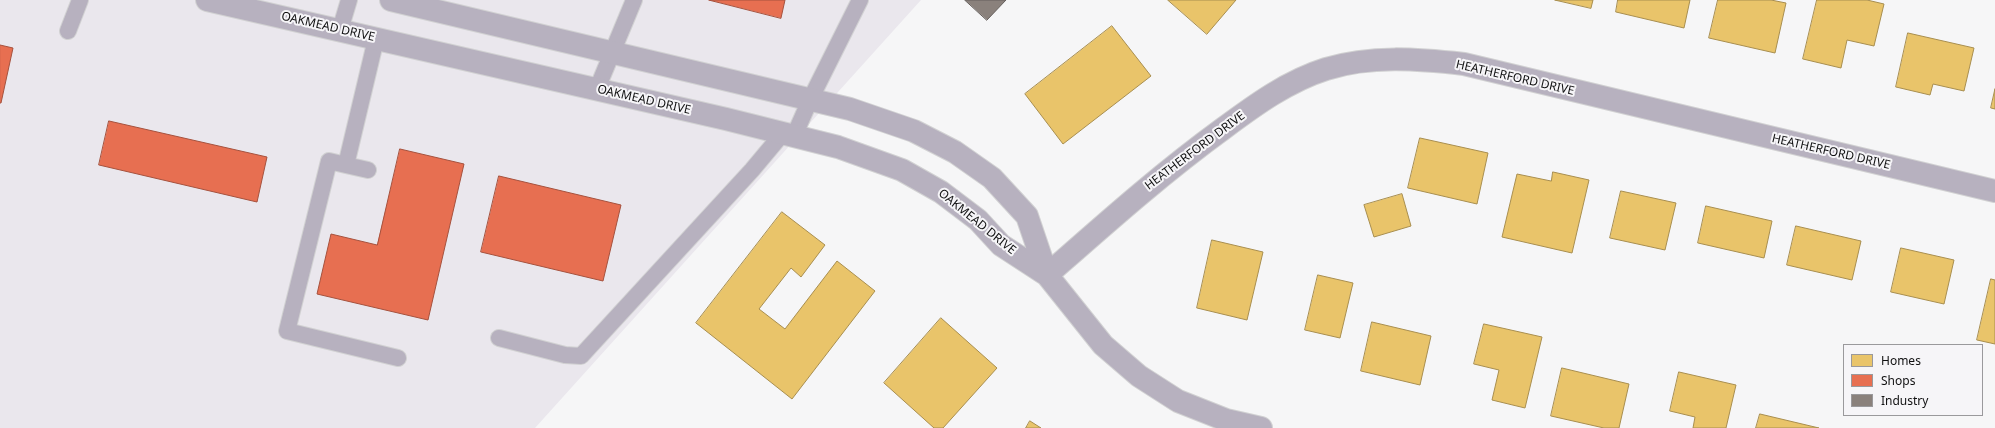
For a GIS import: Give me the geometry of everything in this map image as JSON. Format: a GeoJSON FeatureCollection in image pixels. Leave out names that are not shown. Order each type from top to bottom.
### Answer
{"type":"FeatureCollection","features":[{"type":"Feature","properties":{"kind":"street","name":"OAKMEAD DRIVE"},"geometry":{"type":"LineString","coordinates":[[207,0],[789,134],[838,147],[902,170],[942,192],[978,220],[1001,245],[1047,275],[1103,345],[1139,376],[1178,401],[1226,420],[1262,428]]}},
{"type":"Feature","properties":{"kind":"street","name":"OAKMEAD DRIVE"},"geometry":{"type":"LineString","coordinates":[[391,0],[850,109],[914,132],[955,152],[992,178],[1027,216],[1047,275]]}},
{"type":"Feature","properties":{"kind":"street","name":"HEATHERFORD DRIVE"},"geometry":{"type":"LineString","coordinates":[[1047,275],[1141,192],[1196,148],[1253,107],[1293,83],[1325,69],[1370,60],[1417,59],[1464,64],[1995,191]]}},
{"type":"Feature","properties":{"kind":"lane"},"geometry":{"type":"LineString","coordinates":[[68,31],[80,0]]}},
{"type":"Feature","properties":{"kind":"lane"},"geometry":{"type":"LineString","coordinates":[[340,30],[349,0]]}},
{"type":"Feature","properties":{"kind":"lane"},"geometry":{"type":"LineString","coordinates":[[597,89],[611,52],[634,0]]}},
{"type":"Feature","properties":{"kind":"lane"},"geometry":{"type":"LineString","coordinates":[[499,338],[565,355],[581,356],[752,170],[789,134],[810,100],[860,0]]}},
{"type":"Feature","properties":{"kind":"lane"},"geometry":{"type":"LineString","coordinates":[[346,165],[376,38]]}},
{"type":"Feature","properties":{"kind":"lane"},"geometry":{"type":"LineString","coordinates":[[368,170],[329,161],[287,331],[398,358]]}},
{"type":"Feature","properties":{"kind":"shaded area"},"geometry":{"type":"Polygon","coordinates":[[[0,0],[921,0],[535,428],[0,428],[0,0]]]}},
{"type":"Feature","properties":{"kind":"building: Homes"},"geometry":{"type":"Polygon","coordinates":[[[1168,0],[1236,0],[1207,34],[1168,0]]]}},
{"type":"Feature","properties":{"kind":"building: Homes"},"geometry":{"type":"Polygon","coordinates":[[[1555,0],[1593,0],[1591,8],[1555,0]]]}},
{"type":"Feature","properties":{"kind":"building: Homes"},"geometry":{"type":"Polygon","coordinates":[[[1618,0],[1690,0],[1684,28],[1616,12],[1618,0]]]}},
{"type":"Feature","properties":{"kind":"building: Homes"},"geometry":{"type":"Polygon","coordinates":[[[1718,0],[1771,0],[1786,3],[1775,53],[1709,38],[1718,0]]]}},
{"type":"Feature","properties":{"kind":"building: Homes"},"geometry":{"type":"Polygon","coordinates":[[[1817,0],[1867,0],[1884,4],[1874,46],[1847,40],[1841,68],[1803,59],[1817,0]]]}},
{"type":"Feature","properties":{"kind":"building: Homes"},"geometry":{"type":"Polygon","coordinates":[[[1112,26],[1151,76],[1063,144],[1025,94],[1112,26]]]}},
{"type":"Feature","properties":{"kind":"building: Homes"},"geometry":{"type":"Polygon","coordinates":[[[1908,33],[1974,48],[1964,91],[1933,84],[1930,95],[1896,87],[1908,33]]]}},
{"type":"Feature","properties":{"kind":"building: Homes"},"geometry":{"type":"Polygon","coordinates":[[[1995,89],[1995,109],[1991,108],[1995,89]]]}},
{"type":"Feature","properties":{"kind":"building: Homes"},"geometry":{"type":"Polygon","coordinates":[[[1420,138],[1488,153],[1477,204],[1408,188],[1420,138]]]}},
{"type":"Feature","properties":{"kind":"building: Homes"},"geometry":{"type":"Polygon","coordinates":[[[1553,172],[1589,180],[1572,253],[1502,237],[1517,174],[1551,181],[1553,172]]]}},
{"type":"Feature","properties":{"kind":"building: Homes"},"geometry":{"type":"Polygon","coordinates":[[[1621,191],[1676,203],[1665,250],[1610,238],[1621,191]]]}},
{"type":"Feature","properties":{"kind":"building: Homes"},"geometry":{"type":"Polygon","coordinates":[[[1402,194],[1411,226],[1374,237],[1364,205],[1402,194]]]}},
{"type":"Feature","properties":{"kind":"building: Homes"},"geometry":{"type":"Polygon","coordinates":[[[1706,206],[1772,221],[1764,258],[1698,243],[1706,206]]]}},
{"type":"Feature","properties":{"kind":"building: Homes"},"geometry":{"type":"Polygon","coordinates":[[[782,212],[825,245],[801,277],[791,268],[759,309],[785,329],[837,261],[875,291],[792,399],[696,323],[782,212]]]}},
{"type":"Feature","properties":{"kind":"building: Homes"},"geometry":{"type":"Polygon","coordinates":[[[1796,226],[1861,241],[1852,280],[1787,265],[1796,226]]]}},
{"type":"Feature","properties":{"kind":"building: Homes"},"geometry":{"type":"Polygon","coordinates":[[[1212,240],[1263,252],[1247,320],[1197,308],[1212,240]]]}},
{"type":"Feature","properties":{"kind":"building: Homes"},"geometry":{"type":"Polygon","coordinates":[[[1901,248],[1954,260],[1944,304],[1891,292],[1901,248]]]}},
{"type":"Feature","properties":{"kind":"building: Homes"},"geometry":{"type":"Polygon","coordinates":[[[1318,275],[1353,283],[1340,338],[1305,330],[1318,275]]]}},
{"type":"Feature","properties":{"kind":"building: Homes"},"geometry":{"type":"Polygon","coordinates":[[[1991,279],[1995,280],[1995,344],[1977,340],[1991,279]]]}},
{"type":"Feature","properties":{"kind":"building: Homes"},"geometry":{"type":"Polygon","coordinates":[[[941,318],[997,368],[943,428],[934,428],[884,383],[941,318]]]}},
{"type":"Feature","properties":{"kind":"building: Homes"},"geometry":{"type":"Polygon","coordinates":[[[1372,322],[1431,336],[1420,385],[1361,371],[1372,322]]]}},
{"type":"Feature","properties":{"kind":"building: Homes"},"geometry":{"type":"Polygon","coordinates":[[[1484,324],[1542,337],[1525,408],[1492,400],[1499,370],[1474,364],[1484,324]]]}},
{"type":"Feature","properties":{"kind":"building: Homes"},"geometry":{"type":"Polygon","coordinates":[[[1562,368],[1629,384],[1619,428],[1604,428],[1551,416],[1562,368]]]}},
{"type":"Feature","properties":{"kind":"building: Homes"},"geometry":{"type":"Polygon","coordinates":[[[1679,372],[1736,385],[1726,428],[1693,428],[1695,417],[1670,411],[1679,372]]]}},
{"type":"Feature","properties":{"kind":"building: Homes"},"geometry":{"type":"Polygon","coordinates":[[[1760,414],[1819,428],[1756,428],[1760,414]]]}},
{"type":"Feature","properties":{"kind":"building: Homes"},"geometry":{"type":"Polygon","coordinates":[[[1030,421],[1041,428],[1026,428],[1030,421]]]}},
{"type":"Feature","properties":{"kind":"building: Shops"},"geometry":{"type":"Polygon","coordinates":[[[709,0],[785,0],[781,18],[709,0]]]}},
{"type":"Feature","properties":{"kind":"building: Shops"},"geometry":{"type":"Polygon","coordinates":[[[0,45],[13,48],[1,103],[0,103],[0,45]]]}},
{"type":"Feature","properties":{"kind":"building: Shops"},"geometry":{"type":"Polygon","coordinates":[[[109,121],[267,157],[257,202],[99,165],[109,121]]]}},
{"type":"Feature","properties":{"kind":"building: Shops"},"geometry":{"type":"Polygon","coordinates":[[[400,149],[464,164],[428,320],[317,294],[331,234],[377,245],[400,149]]]}},
{"type":"Feature","properties":{"kind":"building: Shops"},"geometry":{"type":"Polygon","coordinates":[[[499,176],[621,205],[603,281],[481,252],[499,176]]]}},
{"type":"Feature","properties":{"kind":"building: Industry"},"geometry":{"type":"Polygon","coordinates":[[[965,0],[1006,0],[987,20],[965,0]]]}}]}
